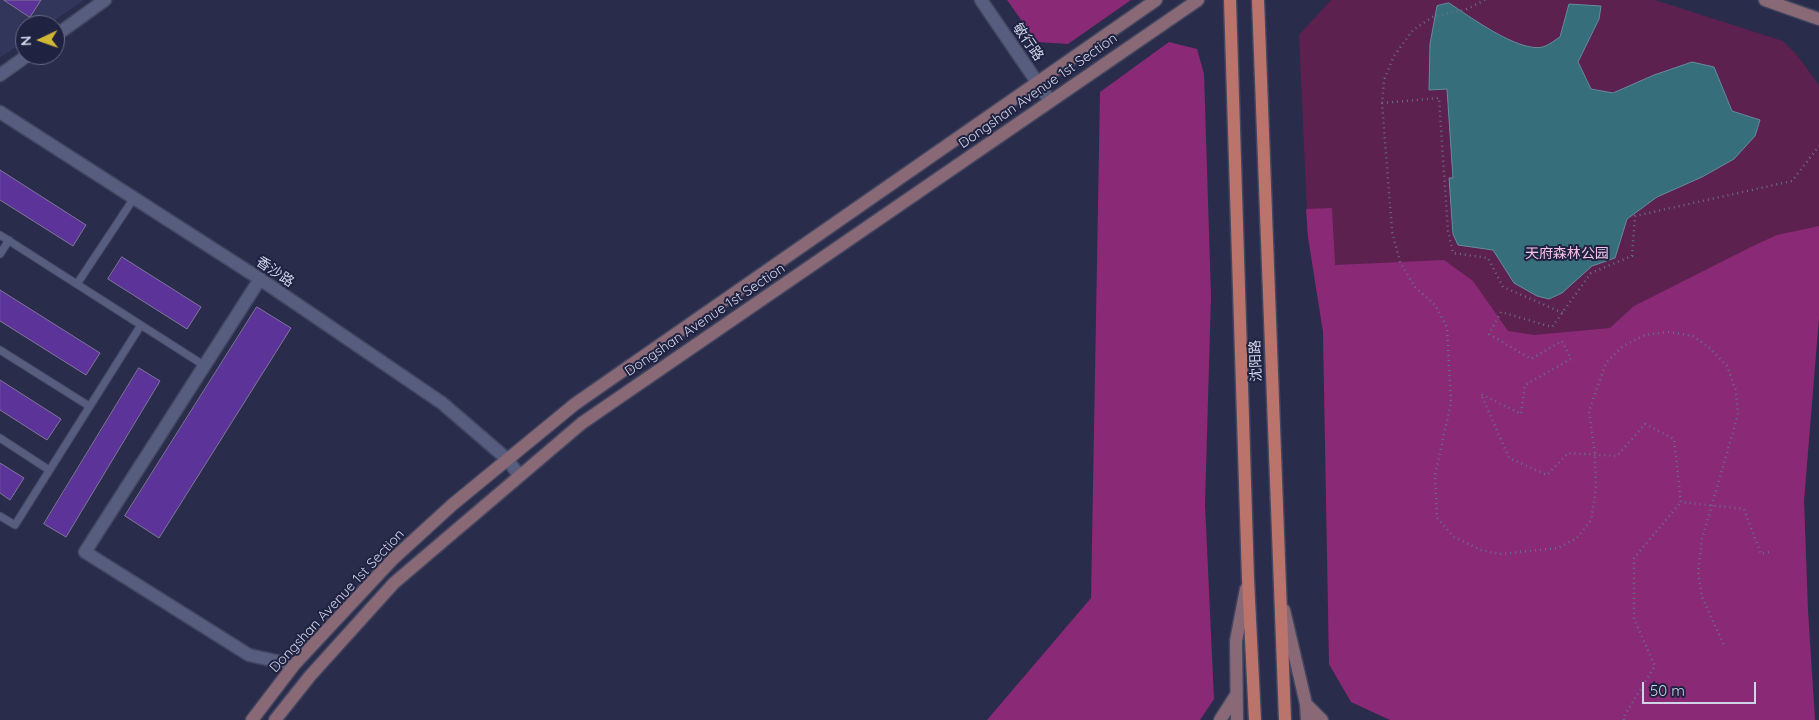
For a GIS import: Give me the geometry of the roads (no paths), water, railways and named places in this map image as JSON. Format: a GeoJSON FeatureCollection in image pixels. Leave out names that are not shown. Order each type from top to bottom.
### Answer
{"type":"FeatureCollection","features":[{"type":"Feature","properties":{"kind":"main road","name":"沈阳路"},"geometry":{"type":"LineString","coordinates":[[1230,0],[1248,579],[1255,720]]}},
{"type":"Feature","properties":{"kind":"main road","name":"沈阳路"},"geometry":{"type":"LineString","coordinates":[[1258,0],[1285,720]]}},
{"type":"Feature","properties":{"kind":"street"},"geometry":{"type":"LineString","coordinates":[[65,29],[105,0]]}},
{"type":"Feature","properties":{"kind":"street","name":"敏行路"},"geometry":{"type":"LineString","coordinates":[[981,0],[1050,101]]}},
{"type":"Feature","properties":{"kind":"street","name":"Dongshan Avenue 1st Section"},"geometry":{"type":"LineString","coordinates":[[252,720],[294,665],[394,559],[452,505],[574,404],[1156,0]]}},
{"type":"Feature","properties":{"kind":"street","name":"Dongshan Avenue 1st Section"},"geometry":{"type":"LineString","coordinates":[[275,720],[310,676],[394,583],[582,423],[1198,0]]}},
{"type":"Feature","properties":{"kind":"street"},"geometry":{"type":"LineString","coordinates":[[1765,0],[1819,19]]}},
{"type":"Feature","properties":{"kind":"street"},"geometry":{"type":"LineString","coordinates":[[0,75],[15,64]]}},
{"type":"Feature","properties":{"kind":"street","name":"香沙路"},"geometry":{"type":"LineString","coordinates":[[0,112],[260,279],[442,403],[507,459],[520,476]]}},
{"type":"Feature","properties":{"kind":"street"},"geometry":{"type":"LineString","coordinates":[[260,279],[85,552],[249,654],[294,665]]}},
{"type":"Feature","properties":{"kind":"street"},"geometry":{"type":"LineString","coordinates":[[1237,720],[1236,641],[1248,579]]}},
{"type":"Feature","properties":{"kind":"street"},"geometry":{"type":"LineString","coordinates":[[1279,590],[1306,704],[1307,720]]}},
{"type":"Feature","properties":{"kind":"street"},"geometry":{"type":"LineString","coordinates":[[1220,720],[1236,695]]}},
{"type":"Feature","properties":{"kind":"street"},"geometry":{"type":"LineString","coordinates":[[1306,704],[1322,720]]}},
{"type":"Feature","properties":{"kind":"lane"},"geometry":{"type":"LineString","coordinates":[[77,284],[134,198]]}},
{"type":"Feature","properties":{"kind":"lane"},"geometry":{"type":"LineString","coordinates":[[0,235],[205,366]]}},
{"type":"Feature","properties":{"kind":"lane"},"geometry":{"type":"LineString","coordinates":[[0,254],[9,240]]}},
{"type":"Feature","properties":{"kind":"lane"},"geometry":{"type":"LineString","coordinates":[[0,516],[15,525],[141,325]]}},
{"type":"Feature","properties":{"kind":"lane"},"geometry":{"type":"LineString","coordinates":[[0,350],[89,406]]}},
{"type":"Feature","properties":{"kind":"lane"},"geometry":{"type":"LineString","coordinates":[[0,438],[49,470]]}},
{"type":"Feature","properties":{"kind":"park label","name":"天府森林公园"},"geometry":{"type":"Point","coordinates":[1567,254]}}]}
